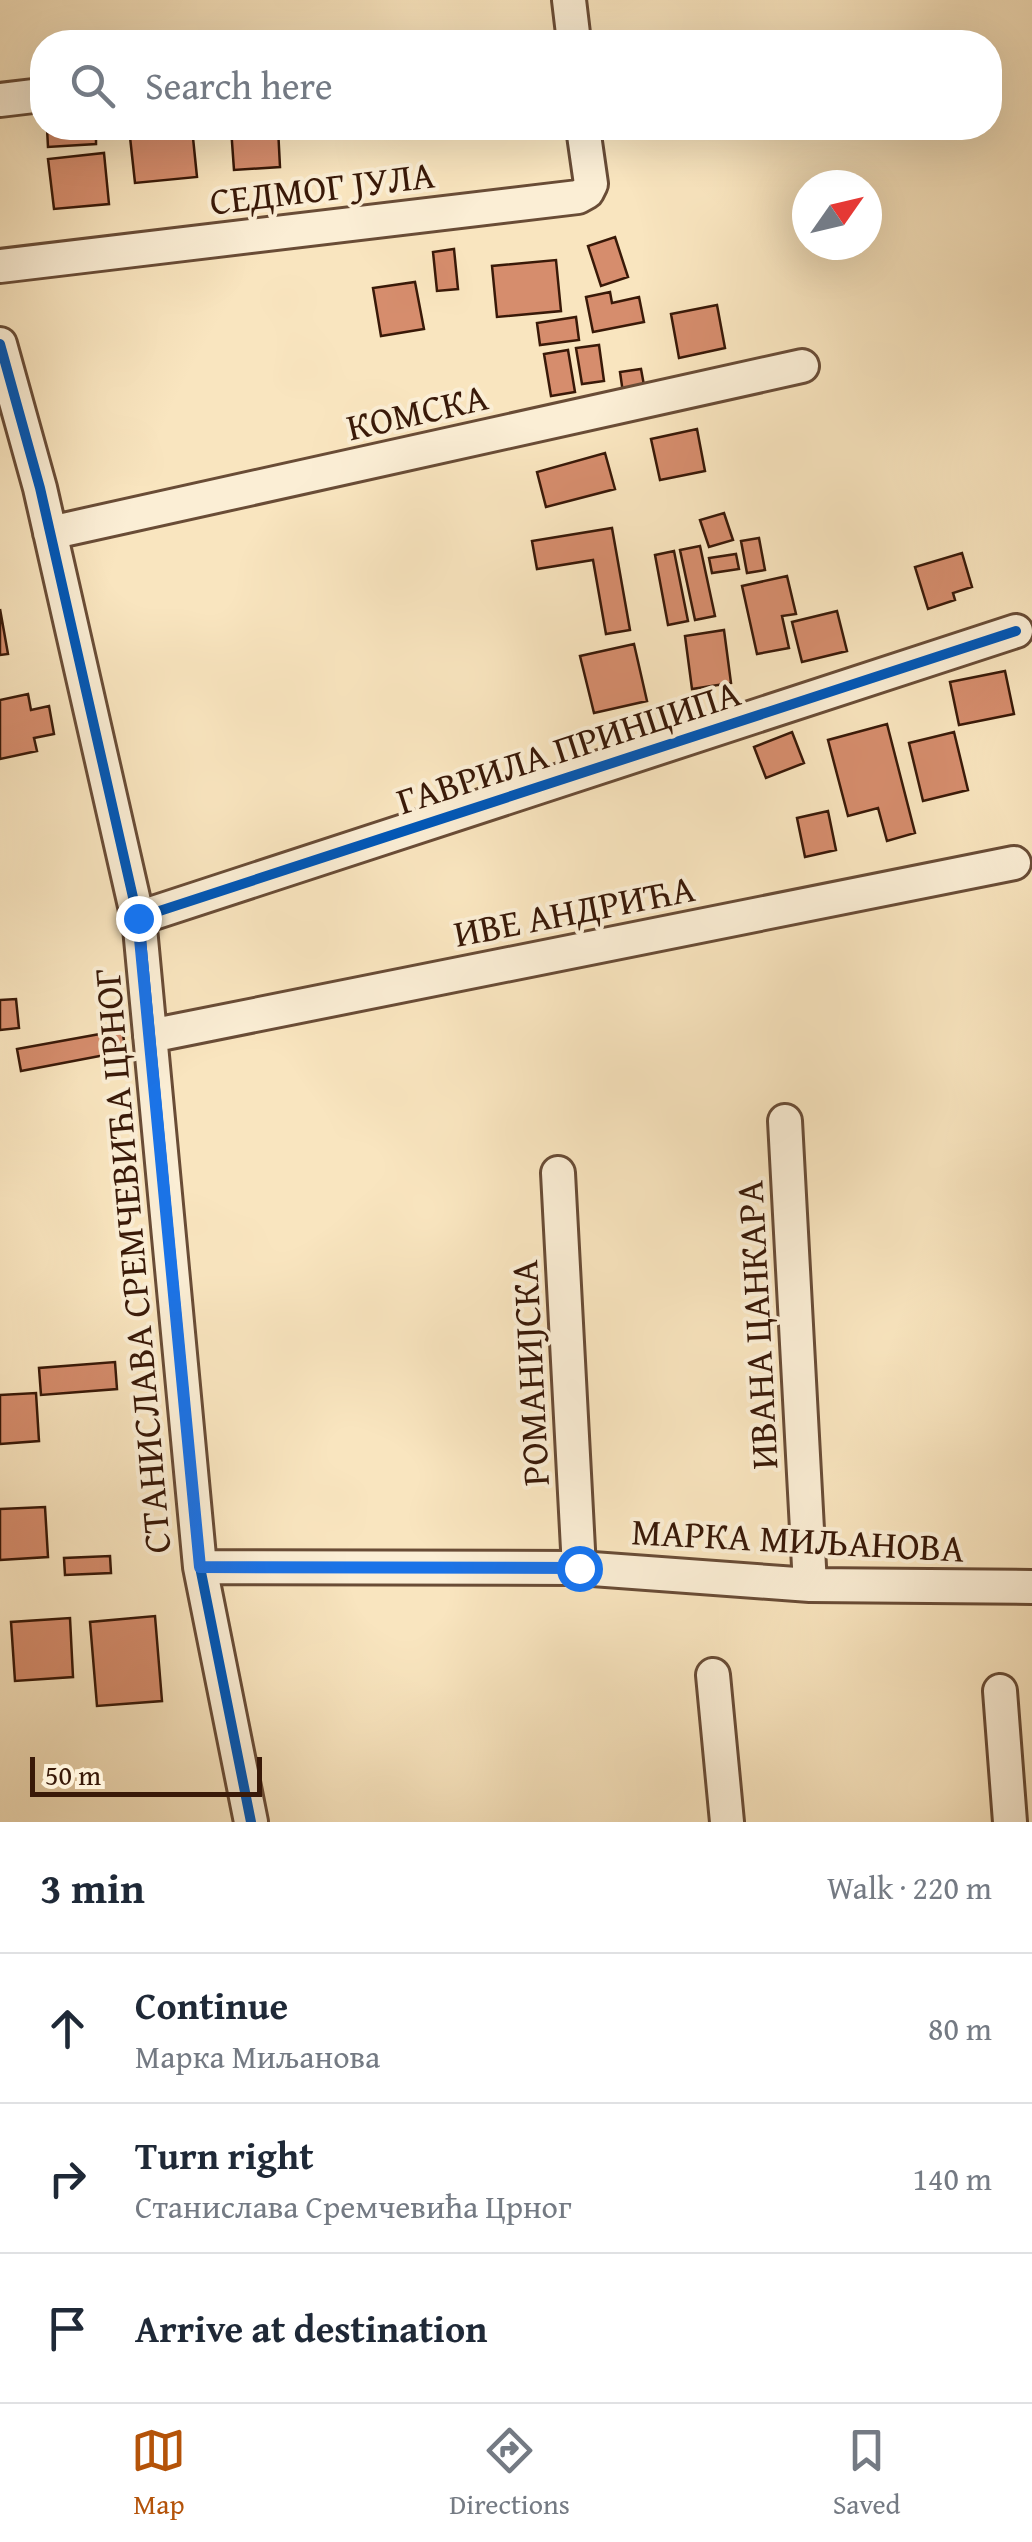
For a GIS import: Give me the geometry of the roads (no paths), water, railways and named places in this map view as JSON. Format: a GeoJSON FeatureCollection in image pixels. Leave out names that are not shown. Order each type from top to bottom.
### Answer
{"type":"FeatureCollection","features":[{"type":"Feature","properties":{"kind":"street"},"geometry":{"type":"LineString","coordinates":[[569,0],[573,30]]}},
{"type":"Feature","properties":{"kind":"street"},"geometry":{"type":"LineString","coordinates":[[0,100],[30,96]]}},
{"type":"Feature","properties":{"kind":"street","name":"СЕДМОГ ЈУЛА"},"geometry":{"type":"LineString","coordinates":[[0,266],[578,197],[591,184],[585,140]]}},
{"type":"Feature","properties":{"kind":"street","name":"СТАНИСЛАВА СРЕМЧЕВИЋА ЦРНОГ"},"geometry":{"type":"LineString","coordinates":[[0,344],[50,533],[138,918],[200,1567],[251,1822]]}},
{"type":"Feature","properties":{"kind":"street","name":"КОМСКА"},"geometry":{"type":"LineString","coordinates":[[50,533],[802,366]]}},
{"type":"Feature","properties":{"kind":"street","name":"ГАВРИЛА ПРИНЦИПА"},"geometry":{"type":"LineString","coordinates":[[138,918],[1016,631]]}},
{"type":"Feature","properties":{"kind":"street","name":"ИВЕ АНДРИЋА"},"geometry":{"type":"LineString","coordinates":[[150,1036],[1014,862]]}},
{"type":"Feature","properties":{"kind":"street","name":"ИВАНА ЦАНКАРА"},"geometry":{"type":"LineString","coordinates":[[785,1121],[810,1585]]}},
{"type":"Feature","properties":{"kind":"street","name":"РОМАНИЈСКА"},"geometry":{"type":"LineString","coordinates":[[558,1173],[579,1568]]}},
{"type":"Feature","properties":{"kind":"street","name":"МАРКА МИЉАНОВА"},"geometry":{"type":"LineString","coordinates":[[200,1567],[579,1568],[810,1585],[1032,1588]]}},
{"type":"Feature","properties":{"kind":"street"},"geometry":{"type":"LineString","coordinates":[[713,1675],[728,1822]]}},
{"type":"Feature","properties":{"kind":"street"},"geometry":{"type":"LineString","coordinates":[[1000,1692],[1010,1822]]}}]}
